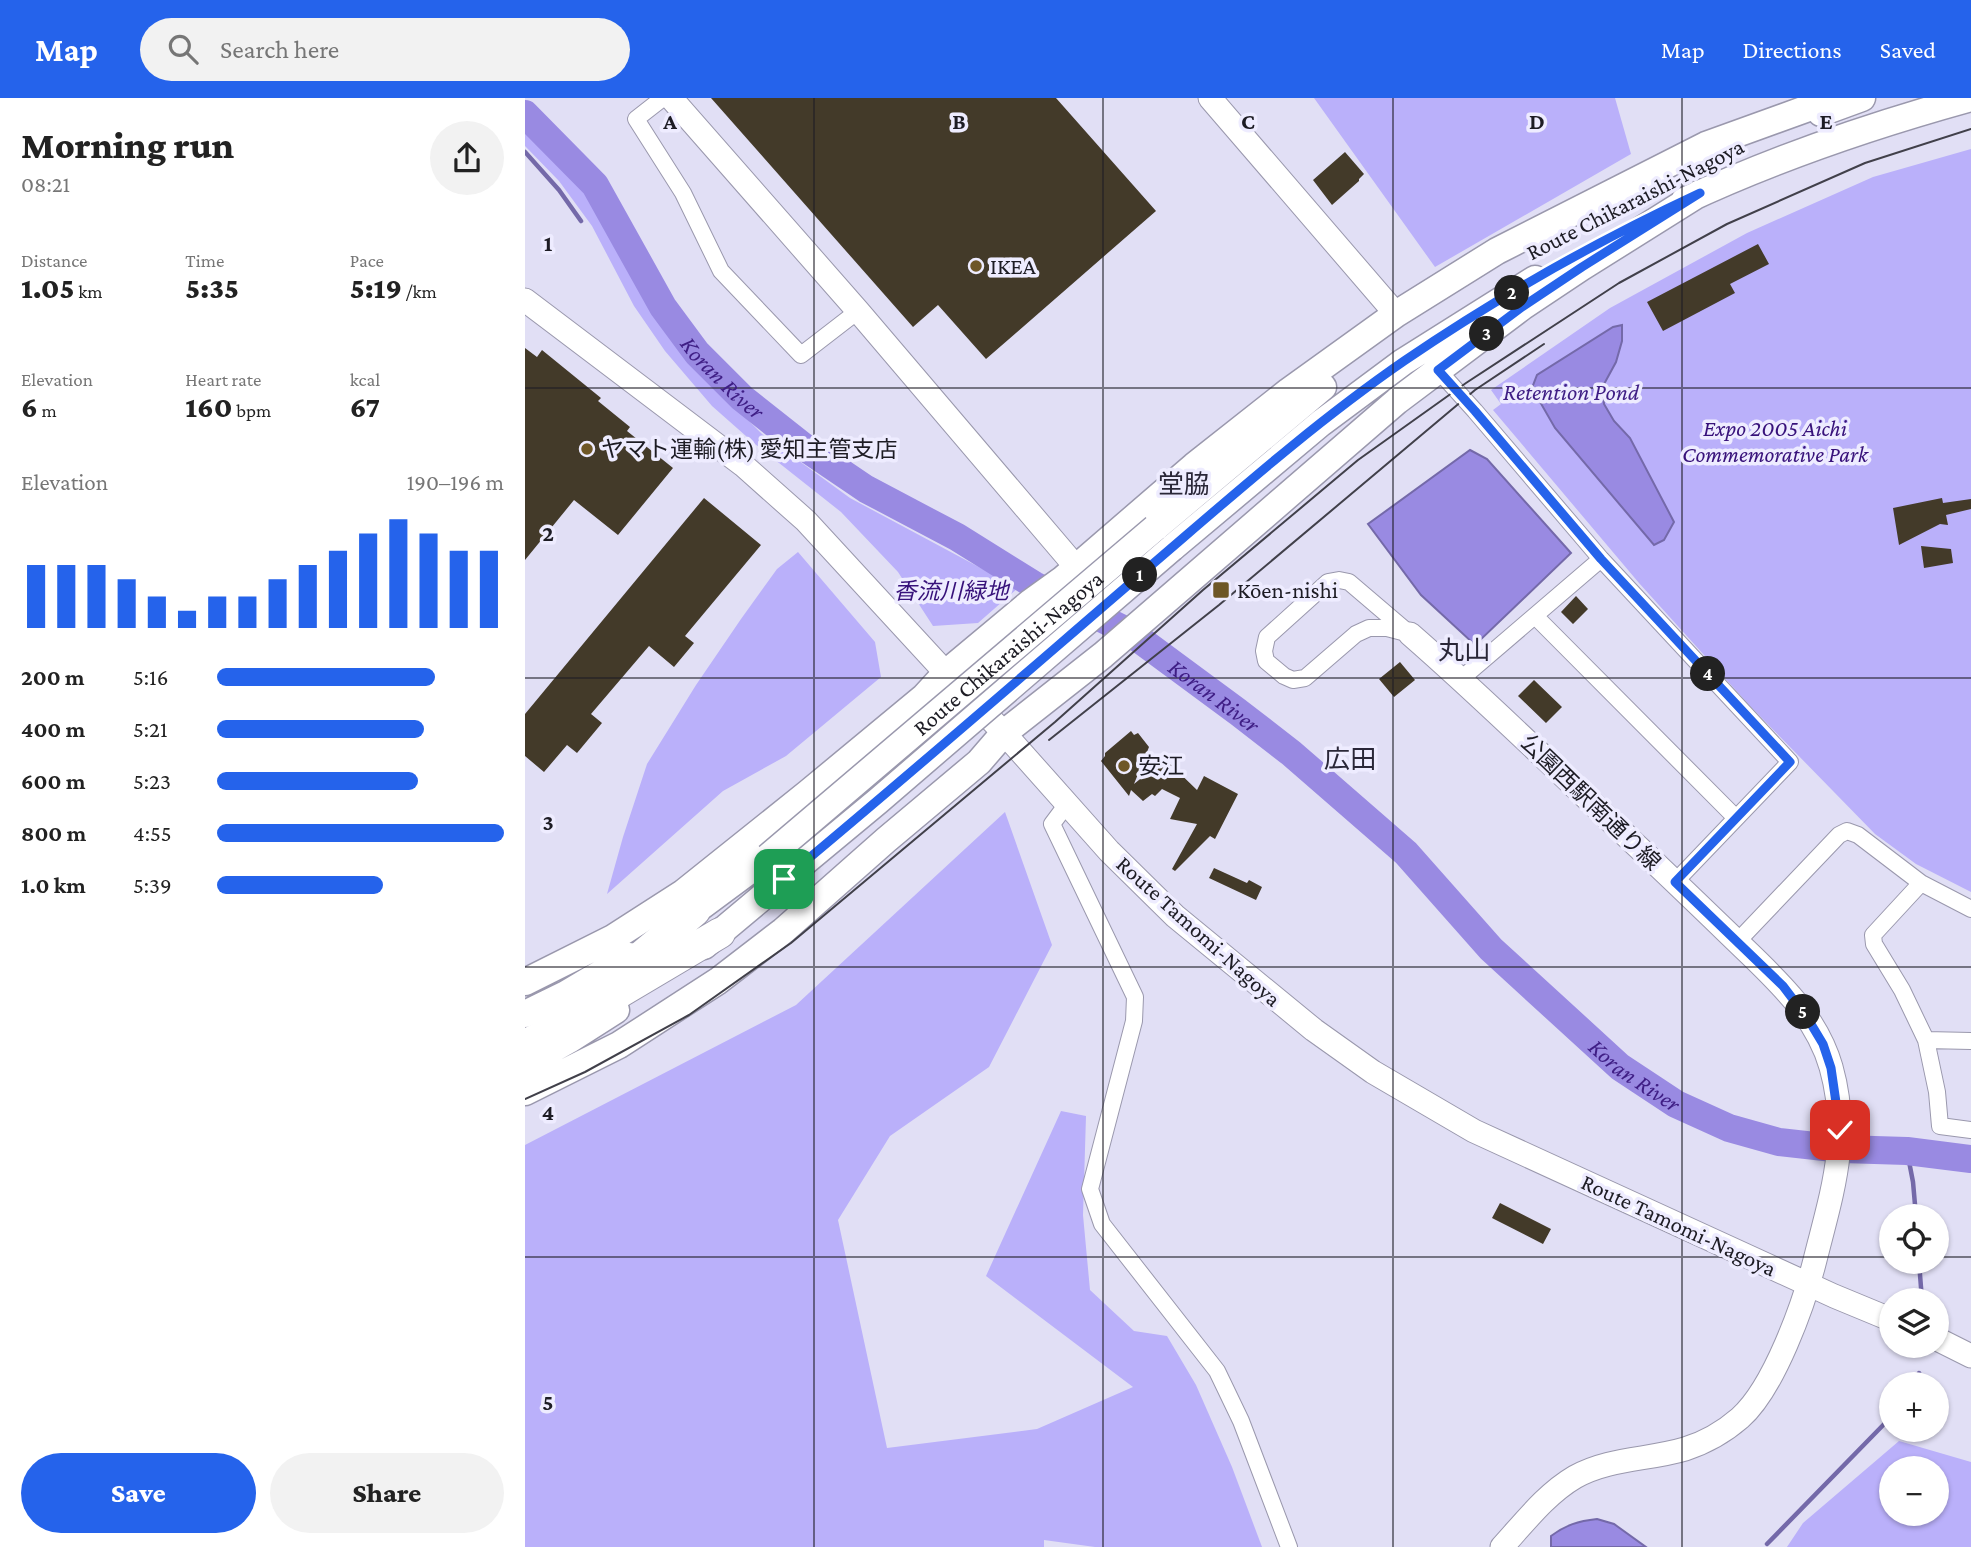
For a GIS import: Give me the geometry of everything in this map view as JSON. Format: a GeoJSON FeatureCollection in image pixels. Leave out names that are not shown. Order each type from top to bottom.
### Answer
{"type":"FeatureCollection","features":[{"type":"Feature","properties":{"kind":"highway"},"geometry":{"type":"LineString","coordinates":[[525,1028],[622,970],[695,911]]}},
{"type":"Feature","properties":{"kind":"highway"},"geometry":{"type":"LineString","coordinates":[[525,1045],[720,933]]}},
{"type":"Feature","properties":{"kind":"main road"},"geometry":{"type":"LineString","coordinates":[[525,982],[613,938],[683,893],[924,697],[946,673],[1205,457],[1289,391],[1396,314],[1497,251],[1706,145],[1836,98]]}},
{"type":"Feature","properties":{"kind":"main road","name":"Route Chikaraishi-Nagoya"},"geometry":{"type":"LineString","coordinates":[[525,1065],[611,1013],[671,971],[878,801],[1322,387],[1422,317],[1495,271],[1615,203],[1765,135],[1862,98]]}},
{"type":"Feature","properties":{"kind":"main road","name":"Route Chikaraishi-Nagoya"},"geometry":{"type":"LineString","coordinates":[[525,1014],[601,974],[768,858],[1163,538],[1403,362],[1542,275],[1632,225],[1700,193],[1849,136],[1971,98]]}},
{"type":"Feature","properties":{"kind":"main road"},"geometry":{"type":"LineString","coordinates":[[525,1092],[619,1045],[752,956],[979,762],[1004,733],[1111,647],[1397,401],[1522,307],[1700,193]]}},
{"type":"Feature","properties":{"kind":"street"},"geometry":{"type":"LineString","coordinates":[[663,98],[636,119],[683,193],[722,271],[801,355],[858,311]]}},
{"type":"Feature","properties":{"kind":"street"},"geometry":{"type":"LineString","coordinates":[[671,98],[858,311],[1069,573]]}},
{"type":"Feature","properties":{"kind":"street"},"geometry":{"type":"LineString","coordinates":[[1210,98],[1396,314]]}},
{"type":"Feature","properties":{"kind":"street","name":"Route Tamomi-Nagoya"},"geometry":{"type":"LineString","coordinates":[[525,300],[743,465],[806,521],[1004,733],[1109,851],[1175,916],[1275,1000],[1374,1072],[1473,1131],[1879,1315]]}},
{"type":"Feature","properties":{"kind":"street"},"geometry":{"type":"LineString","coordinates":[[1438,370],[1601,559],[1790,762],[1675,882]]}},
{"type":"Feature","properties":{"kind":"street"},"geometry":{"type":"LineString","coordinates":[[1461,679],[1601,559]]}},
{"type":"Feature","properties":{"kind":"street"},"geometry":{"type":"LineString","coordinates":[[1339,580],[1349,582],[1410,634],[1387,628],[1369,628],[1356,634],[1305,678],[1293,680],[1283,676],[1266,661],[1264,651],[1267,637],[1328,582],[1339,580]]}},
{"type":"Feature","properties":{"kind":"street"},"geometry":{"type":"LineString","coordinates":[[1356,634],[1364,621],[1365,609],[1361,594]]}},
{"type":"Feature","properties":{"kind":"street"},"geometry":{"type":"LineString","coordinates":[[1535,616],[1736,818]]}},
{"type":"Feature","properties":{"kind":"street","name":"公園西駅南通り線"},"geometry":{"type":"LineString","coordinates":[[1410,634],[1461,679],[1791,995],[1823,1044],[1831,1068],[1840,1130],[1838,1167],[1809,1285],[1774,1371],[1759,1396],[1741,1418],[1716,1435],[1685,1449],[1618,1462],[1576,1476],[1540,1505],[1502,1547]]}},
{"type":"Feature","properties":{"kind":"street"},"geometry":{"type":"LineString","coordinates":[[1067,804],[1052,824],[1135,998],[1134,1021],[1090,1189],[1103,1224],[1217,1371],[1241,1421],[1289,1547]]}},
{"type":"Feature","properties":{"kind":"street"},"geometry":{"type":"LineString","coordinates":[[1737,942],[1839,835],[1847,831],[1858,835],[1921,883],[1971,909]]}},
{"type":"Feature","properties":{"kind":"street"},"geometry":{"type":"LineString","coordinates":[[1921,883],[1873,935],[1874,944],[1902,990],[1926,1040],[1937,1092],[1940,1126],[1971,1130]]}},
{"type":"Feature","properties":{"kind":"street"},"geometry":{"type":"LineString","coordinates":[[1926,1040],[1971,1041]]}},
{"type":"Feature","properties":{"kind":"street"},"geometry":{"type":"LineString","coordinates":[[1949,1345],[1971,1356]]}},
{"type":"Feature","properties":{"kind":"green space"},"geometry":{"type":"Polygon","coordinates":[[[1314,98],[1615,98],[1631,154],[1435,267],[1314,98]]]}},
{"type":"Feature","properties":{"kind":"green space","name":"香流川緑地"},"geometry":{"type":"Polygon","coordinates":[[[525,124],[569,171],[605,220],[675,344],[762,434],[850,498],[1018,588],[978,623],[933,626],[898,572],[841,512],[712,406],[665,351],[634,306],[592,226],[559,181],[525,146],[525,124]]]}},
{"type":"Feature","properties":{"kind":"green space","name":"Expo 2005 Aichi Commemorative Park"},"geometry":{"type":"Polygon","coordinates":[[[1971,149],[1971,892],[1916,864],[1875,834],[1750,706],[1639,583],[1493,410],[1501,404],[1491,390],[1610,308],[1747,233],[1873,177],[1971,149]]]}},
{"type":"Feature","properties":{"kind":"green space"},"geometry":{"type":"Polygon","coordinates":[[[798,552],[875,642],[881,677],[786,756],[723,791],[607,894],[647,764],[741,619],[777,569],[798,552]]]}},
{"type":"Feature","properties":{"kind":"green space"},"geometry":{"type":"Polygon","coordinates":[[[1005,812],[1052,945],[989,1067],[890,1136],[838,1220],[887,1448],[1037,1429],[1133,1387],[986,1276],[1061,1111],[1086,1116],[1083,1215],[1090,1290],[1134,1331],[1167,1336],[1196,1385],[1232,1467],[1262,1547],[1095,1547],[1044,1540],[1044,1547],[525,1547],[525,1145],[796,1005],[1005,812]]]}},
{"type":"Feature","properties":{"kind":"green space"},"geometry":{"type":"Polygon","coordinates":[[[1898,1442],[1902,1442],[1971,1462],[1971,1547],[1787,1547],[1803,1523],[1879,1458],[1879,1526],[1949,1526],[1949,1456],[1881,1456],[1898,1442]]]}},
{"type":"Feature","properties":{"kind":"water","name":"Retention Pond"},"geometry":{"type":"Polygon","coordinates":[[[1622,325],[1622,341],[1616,362],[1603,386],[1604,404],[1614,421],[1630,438],[1674,522],[1664,540],[1654,545],[1555,428],[1532,388],[1537,375],[1613,327],[1622,325]]]}},
{"type":"Feature","properties":{"kind":"water"},"geometry":{"type":"Polygon","coordinates":[[[1470,450],[1487,459],[1571,553],[1475,645],[1421,595],[1368,524],[1470,450]]]}},
{"type":"Feature","properties":{"kind":"water"},"geometry":{"type":"Polygon","coordinates":[[[1597,1519],[1614,1524],[1646,1547],[1551,1547],[1551,1536],[1557,1532],[1573,1524],[1597,1519]]]}},
{"type":"Feature","properties":{"kind":"building","name":"IKEA"},"geometry":{"type":"Polygon","coordinates":[[[711,98],[1056,98],[1156,211],[986,359],[938,305],[913,327],[711,98]]]}},
{"type":"Feature","properties":{"kind":"building"},"geometry":{"type":"Polygon","coordinates":[[[1345,152],[1364,174],[1332,205],[1313,180],[1345,152]]]}},
{"type":"Feature","properties":{"kind":"building"},"geometry":{"type":"Polygon","coordinates":[[[1758,244],[1769,264],[1730,284],[1735,293],[1663,331],[1647,302],[1758,244]]]}},
{"type":"Feature","properties":{"kind":"building","name":"ヤマト運輸(株) 愛知主管支店"},"geometry":{"type":"Polygon","coordinates":[[[525,348],[537,357],[542,350],[601,398],[598,401],[630,427],[627,431],[673,468],[618,535],[574,500],[525,560],[525,348]]]}},
{"type":"Feature","properties":{"kind":"building"},"geometry":{"type":"Polygon","coordinates":[[[704,498],[761,545],[685,636],[694,643],[674,667],[649,646],[591,714],[602,723],[577,753],[567,745],[544,772],[525,756],[525,714],[704,498]]]}},
{"type":"Feature","properties":{"kind":"building"},"geometry":{"type":"Polygon","coordinates":[[[1942,498],[1943,503],[1971,499],[1971,509],[1946,515],[1948,525],[1940,524],[1899,545],[1893,508],[1942,498]]]}},
{"type":"Feature","properties":{"kind":"building"},"geometry":{"type":"Polygon","coordinates":[[[1921,546],[1951,549],[1953,563],[1924,568],[1921,546]]]}},
{"type":"Feature","properties":{"kind":"building"},"geometry":{"type":"Polygon","coordinates":[[[1576,596],[1588,609],[1573,624],[1561,612],[1576,596]]]}},
{"type":"Feature","properties":{"kind":"building"},"geometry":{"type":"Polygon","coordinates":[[[1400,662],[1415,680],[1394,697],[1379,679],[1400,662]]]}},
{"type":"Feature","properties":{"kind":"building"},"geometry":{"type":"Polygon","coordinates":[[[1534,680],[1562,707],[1546,723],[1518,696],[1534,680]]]}},
{"type":"Feature","properties":{"kind":"building"},"geometry":{"type":"Polygon","coordinates":[[[1131,731],[1134,735],[1138,733],[1149,747],[1134,784],[1165,759],[1197,790],[1204,776],[1238,794],[1215,839],[1210,836],[1175,871],[1172,869],[1197,824],[1170,819],[1180,798],[1162,789],[1155,796],[1152,794],[1143,801],[1131,790],[1129,796],[1101,761],[1105,753],[1131,731]]]}},
{"type":"Feature","properties":{"kind":"building"},"geometry":{"type":"Polygon","coordinates":[[[1214,868],[1262,887],[1256,900],[1209,878],[1214,868]]]}},
{"type":"Feature","properties":{"kind":"building"},"geometry":{"type":"Polygon","coordinates":[[[1500,1203],[1551,1229],[1543,1244],[1492,1218],[1500,1203]]]}},
{"type":"Feature","properties":{"kind":"waterway","name":"Koran River"},"geometry":{"type":"LineString","coordinates":[[525,114],[595,185],[663,307],[697,353],[742,398],[804,447],[866,489],[957,537],[1034,585],[1131,633],[1238,712],[1291,753],[1406,853],[1491,949],[1620,1067],[1676,1104],[1729,1128],[1779,1142],[1842,1149],[1907,1151],[1971,1159]]}},
{"type":"Feature","properties":{"kind":"waterway"},"geometry":{"type":"LineString","coordinates":[[525,152],[559,190],[581,221]]}},
{"type":"Feature","properties":{"kind":"waterway"},"geometry":{"type":"LineString","coordinates":[[1907,1151],[1915,1204]]}},
{"type":"Feature","properties":{"kind":"waterway"},"geometry":{"type":"LineString","coordinates":[[1920,1274],[1921,1288]]}},
{"type":"Feature","properties":{"kind":"waterway"},"geometry":{"type":"LineString","coordinates":[[1767,1544],[1879,1429]]}},
{"type":"Feature","properties":{"kind":"tram line"},"geometry":{"type":"LineString","coordinates":[[525,1099],[585,1072],[689,1015],[791,943],[1055,722],[1203,590],[1358,460],[1466,383],[1619,283],[1727,224],[1865,163],[1971,129]]}},
{"type":"Feature","properties":{"kind":"tram line"},"geometry":{"type":"LineString","coordinates":[[1049,740],[1219,605],[1475,390],[1544,344]]}},
{"type":"Feature","properties":{"kind":"place","name":"IKEA"},"geometry":{"type":"Point","coordinates":[976,266]}},
{"type":"Feature","properties":{"kind":"place","name":"ヤマト運輸(株) 愛知主管支店"},"geometry":{"type":"Point","coordinates":[587,449]}},
{"type":"Feature","properties":{"kind":"place","name":"Kōen-nishi"},"geometry":{"type":"Point","coordinates":[1221,590]}},
{"type":"Feature","properties":{"kind":"place","name":"安江"},"geometry":{"type":"Point","coordinates":[1124,766]}},
{"type":"Feature","properties":{"kind":"district","name":"堂脇"},"geometry":{"type":"Point","coordinates":[1184,484]}},
{"type":"Feature","properties":{"kind":"district","name":"丸山"},"geometry":{"type":"Point","coordinates":[1464,650]}},
{"type":"Feature","properties":{"kind":"district","name":"広田"},"geometry":{"type":"Point","coordinates":[1350,759]}},
{"type":"Feature","properties":{"kind":"route"},"geometry":{"type":"LineString","coordinates":[[784,879],[1321,423],[1403,362],[1542,275],[1632,225],[1700,193],[1522,307],[1438,370],[1601,559],[1790,762],[1675,882],[1783,986],[1808,1019],[1823,1044],[1831,1068],[1840,1130]]}}]}
